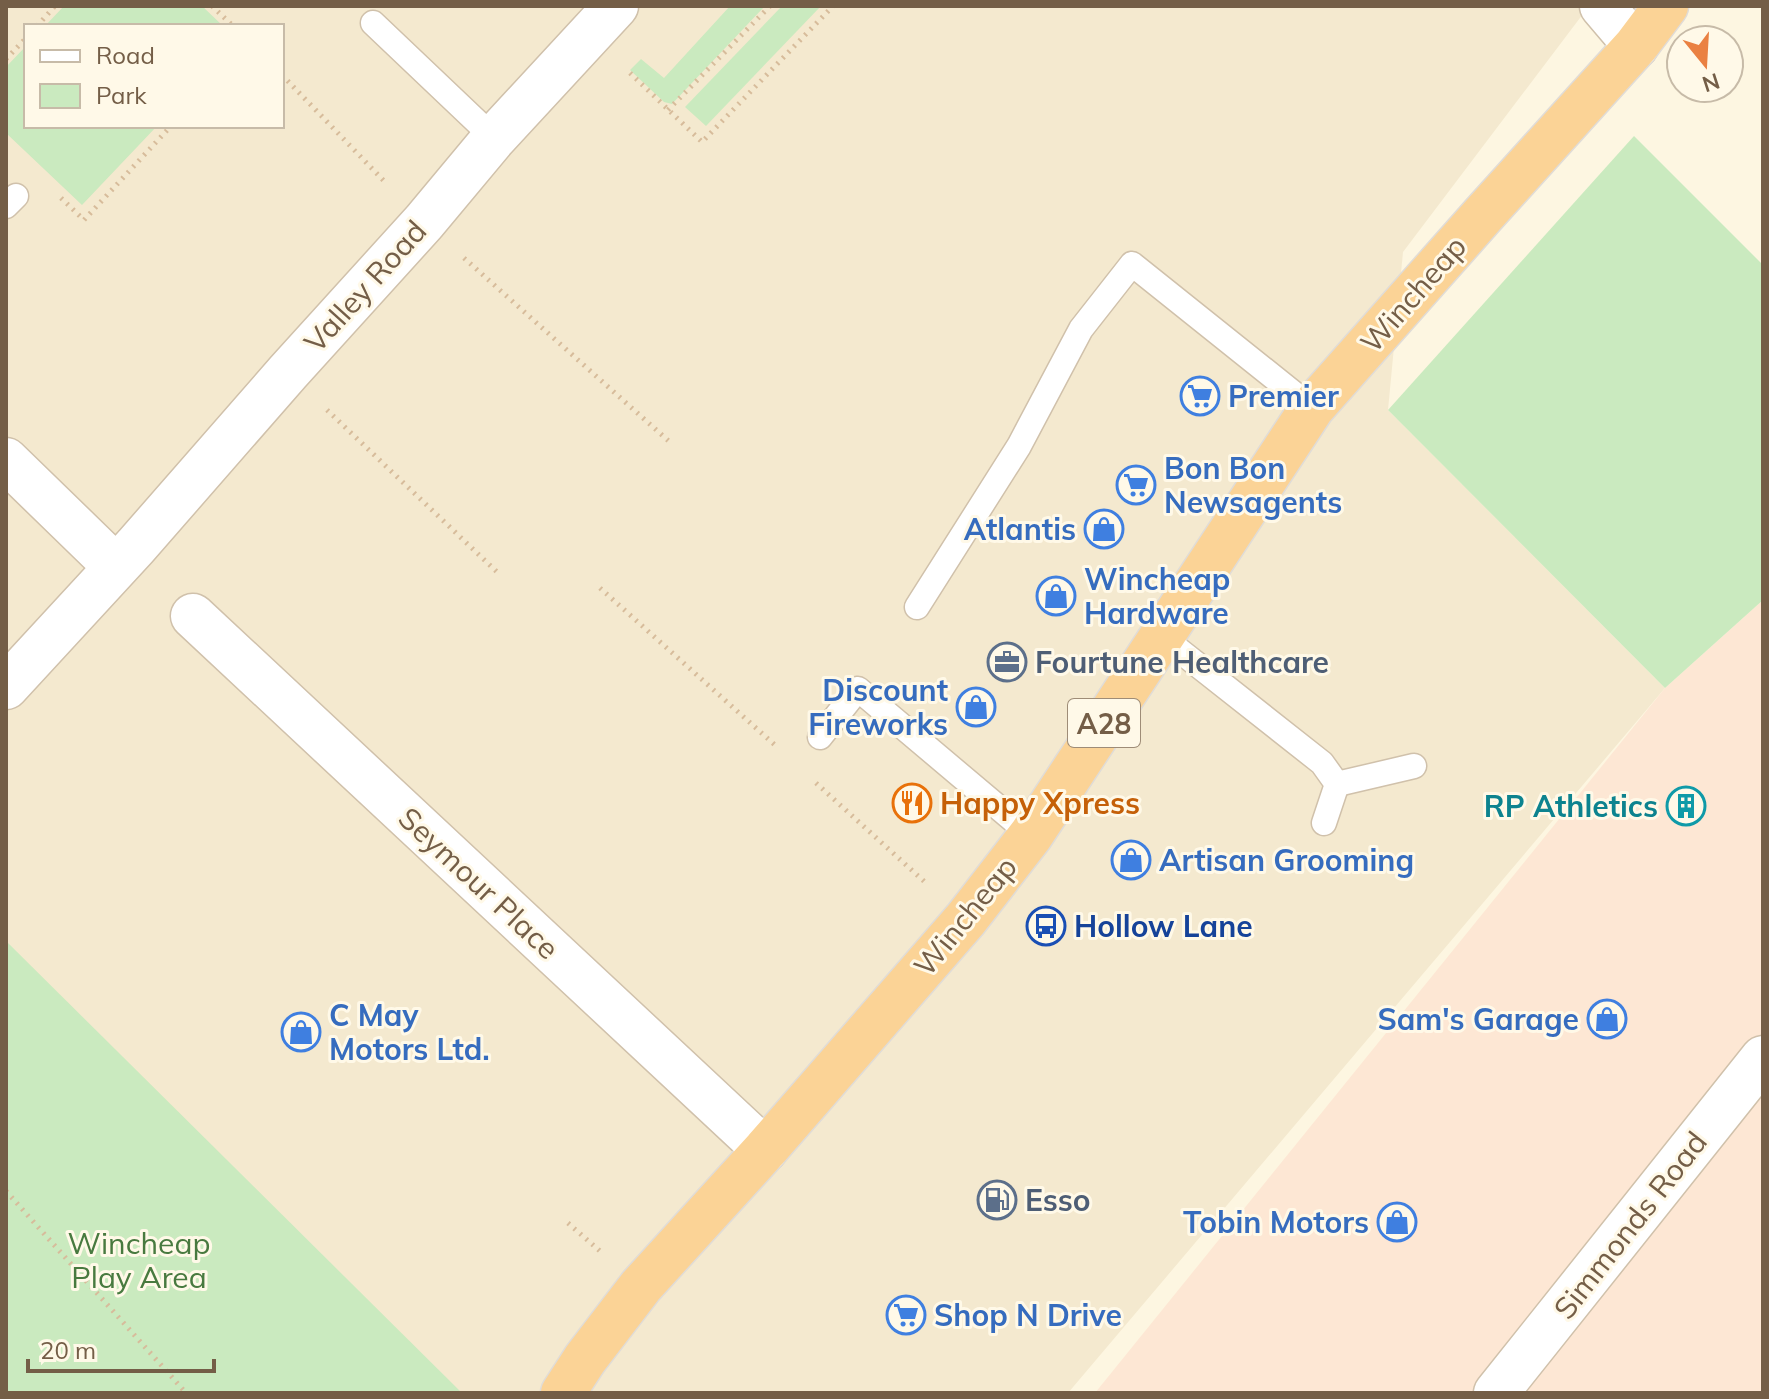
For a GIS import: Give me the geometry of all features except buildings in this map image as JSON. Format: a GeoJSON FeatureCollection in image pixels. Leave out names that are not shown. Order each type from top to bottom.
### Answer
{"type":"FeatureCollection","features":[{"type":"Feature","properties":{"kind":"highway","name":"Wincheap"},"geometry":{"type":"LineString","coordinates":[[563,1393],[641,1286],[765,1150],[966,919],[1031,835],[1312,408],[1636,46],[1666,6]]}},
{"type":"Feature","properties":{"kind":"street"},"geometry":{"type":"LineString","coordinates":[[1602,6],[1636,46]]}},
{"type":"Feature","properties":{"kind":"street","name":"Valley Road"},"geometry":{"type":"LineString","coordinates":[[6,687],[603,19]]}},
{"type":"Feature","properties":{"kind":"street"},"geometry":{"type":"LineString","coordinates":[[6,460],[116,567]]}},
{"type":"Feature","properties":{"kind":"street","name":"Seymour Place"},"geometry":{"type":"LineString","coordinates":[[193,616],[765,1150]]}},
{"type":"Feature","properties":{"kind":"street","name":"Simmonds Road"},"geometry":{"type":"LineString","coordinates":[[1496,1393],[1762,1062]]}},
{"type":"Feature","properties":{"kind":"lane"},"geometry":{"type":"LineString","coordinates":[[373,23],[494,138]]}},
{"type":"Feature","properties":{"kind":"lane"},"geometry":{"type":"LineString","coordinates":[[917,607],[1019,446],[1081,329],[1132,264],[1312,408]]}},
{"type":"Feature","properties":{"kind":"lane"},"geometry":{"type":"LineString","coordinates":[[1161,636],[1322,763],[1337,784]]}},
{"type":"Feature","properties":{"kind":"lane"},"geometry":{"type":"LineString","coordinates":[[820,737],[858,689],[1031,835]]}},
{"type":"Feature","properties":{"kind":"lane"},"geometry":{"type":"LineString","coordinates":[[1337,784],[1414,766]]}},
{"type":"Feature","properties":{"kind":"lane"},"geometry":{"type":"LineString","coordinates":[[1324,823],[1337,784]]}},
{"type":"Feature","properties":{"kind":"path"},"geometry":{"type":"LineString","coordinates":[[39,24],[55,6]]}},
{"type":"Feature","properties":{"kind":"path"},"geometry":{"type":"LineString","coordinates":[[212,6],[231,24]]}},
{"type":"Feature","properties":{"kind":"path"},"geometry":{"type":"LineString","coordinates":[[668,110],[770,6]]}},
{"type":"Feature","properties":{"kind":"path"},"geometry":{"type":"LineString","coordinates":[[603,19],[668,110],[702,142],[833,6]]}},
{"type":"Feature","properties":{"kind":"path"},"geometry":{"type":"LineString","coordinates":[[6,59],[24,40]]}},
{"type":"Feature","properties":{"kind":"path"},"geometry":{"type":"LineString","coordinates":[[284,77],[424,222],[672,444]]}},
{"type":"Feature","properties":{"kind":"path"},"geometry":{"type":"LineString","coordinates":[[51,188],[84,220],[169,128]]}},
{"type":"Feature","properties":{"kind":"path"},"geometry":{"type":"LineString","coordinates":[[288,372],[497,572]]}},
{"type":"Feature","properties":{"kind":"path"},"geometry":{"type":"LineString","coordinates":[[6,1191],[186,1393]]}},
{"type":"Feature","properties":{"kind":"shaded area"},"geometry":{"type":"Polygon","coordinates":[[[6,6],[1589,6],[1403,252],[1388,410],[1665,688],[1068,1393],[6,1393],[6,6]]]}},
{"type":"Feature","properties":{"kind":"shaded area"},"geometry":{"type":"Polygon","coordinates":[[[1763,600],[1763,1393],[1095,1393],[1665,688],[1763,600]]]}},
{"type":"Feature","properties":{"kind":"green space"},"geometry":{"type":"Polygon","coordinates":[[[64,6],[202,6],[221,24],[47,24],[64,6]]]}},
{"type":"Feature","properties":{"kind":"green space"},"geometry":{"type":"Polygon","coordinates":[[[730,6],[765,6],[672,104],[664,102],[630,70],[641,59],[664,78],[730,6]]]}},
{"type":"Feature","properties":{"kind":"green space"},"geometry":{"type":"Polygon","coordinates":[[[782,6],[821,6],[706,126],[685,107],[782,6]]]}},
{"type":"Feature","properties":{"kind":"green space"},"geometry":{"type":"Polygon","coordinates":[[[24,48],[24,128],[155,128],[82,205],[6,133],[6,67],[24,48]]]}},
{"type":"Feature","properties":{"kind":"green space"},"geometry":{"type":"Polygon","coordinates":[[[1634,136],[1763,265],[1763,600],[1665,688],[1388,410],[1634,136]]]}},
{"type":"Feature","properties":{"kind":"green space","name":"Wincheap Play Area"},"geometry":{"type":"Polygon","coordinates":[[[6,941],[462,1393],[6,1393],[6,941]]]}},
{"type":"Feature","properties":{"kind":"place","name":"Premier"},"geometry":{"type":"Point","coordinates":[1200,396]}},
{"type":"Feature","properties":{"kind":"place","name":"Bon Bon Newsagents"},"geometry":{"type":"Point","coordinates":[1136,485]}},
{"type":"Feature","properties":{"kind":"place","name":"Atlantis"},"geometry":{"type":"Point","coordinates":[1104,529]}},
{"type":"Feature","properties":{"kind":"place","name":"Wincheap Hardware"},"geometry":{"type":"Point","coordinates":[1056,596]}},
{"type":"Feature","properties":{"kind":"place","name":"Fourtune Healthcare"},"geometry":{"type":"Point","coordinates":[1007,662]}},
{"type":"Feature","properties":{"kind":"place","name":"Discount Fireworks"},"geometry":{"type":"Point","coordinates":[976,707]}},
{"type":"Feature","properties":{"kind":"place","name":"Happy Xpress"},"geometry":{"type":"Point","coordinates":[912,803]}},
{"type":"Feature","properties":{"kind":"place","name":"RP Athletics"},"geometry":{"type":"Point","coordinates":[1686,806]}},
{"type":"Feature","properties":{"kind":"place","name":"Artisan Grooming"},"geometry":{"type":"Point","coordinates":[1131,860]}},
{"type":"Feature","properties":{"kind":"place","name":"Hollow Lane"},"geometry":{"type":"Point","coordinates":[1046,926]}},
{"type":"Feature","properties":{"kind":"place","name":"Sam's Garage"},"geometry":{"type":"Point","coordinates":[1607,1019]}},
{"type":"Feature","properties":{"kind":"place","name":"C May Motors Ltd."},"geometry":{"type":"Point","coordinates":[301,1032]}},
{"type":"Feature","properties":{"kind":"place","name":"Esso"},"geometry":{"type":"Point","coordinates":[997,1200]}},
{"type":"Feature","properties":{"kind":"place","name":"Tobin Motors"},"geometry":{"type":"Point","coordinates":[1397,1222]}},
{"type":"Feature","properties":{"kind":"place","name":"Shop N Drive"},"geometry":{"type":"Point","coordinates":[906,1315]}}]}
